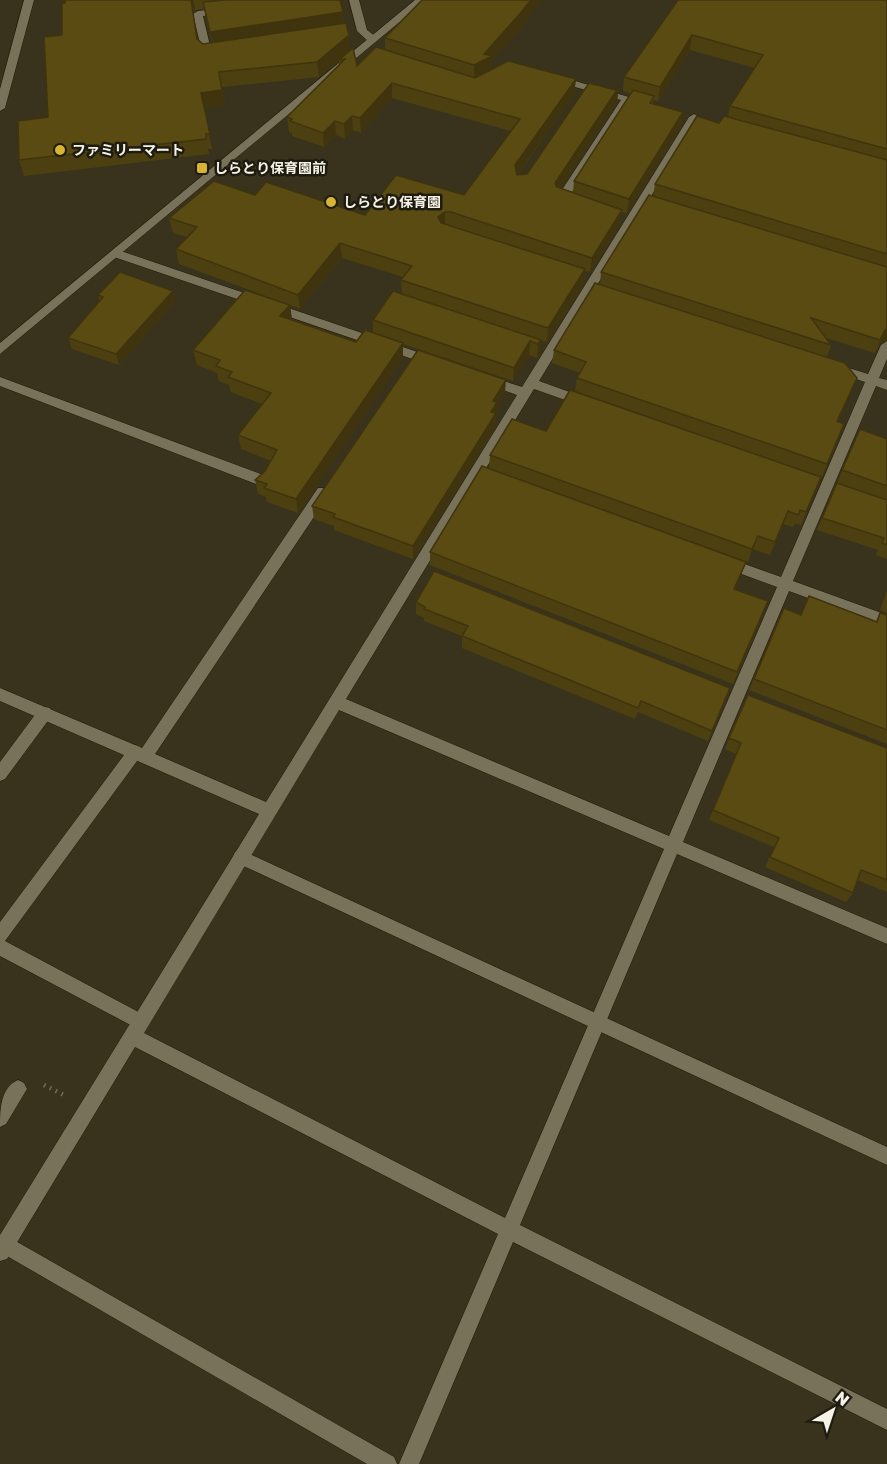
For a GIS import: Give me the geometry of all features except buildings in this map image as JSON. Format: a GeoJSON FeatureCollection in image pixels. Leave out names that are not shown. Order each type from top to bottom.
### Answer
{"type":"FeatureCollection","features":[{"type":"Feature","properties":{"kind":"street"},"geometry":{"type":"LineString","coordinates":[[0,108],[4,80],[29,0]]}},
{"type":"Feature","properties":{"kind":"street"},"geometry":{"type":"LineString","coordinates":[[354,0],[362,31],[372,39]]}},
{"type":"Feature","properties":{"kind":"street"},"geometry":{"type":"LineString","coordinates":[[0,350],[365,52],[372,39],[421,0]]}},
{"type":"Feature","properties":{"kind":"street"},"geometry":{"type":"LineString","coordinates":[[229,51],[207,54],[198,14],[243,9]]}},
{"type":"Feature","properties":{"kind":"street"},"geometry":{"type":"LineString","coordinates":[[351,32],[362,31]]}},
{"type":"Feature","properties":{"kind":"street"},"geometry":{"type":"LineString","coordinates":[[544,75],[584,92],[627,99],[660,108]]}},
{"type":"Feature","properties":{"kind":"street"},"geometry":{"type":"LineString","coordinates":[[585,207],[562,199],[627,99]]}},
{"type":"Feature","properties":{"kind":"street"},"geometry":{"type":"LineString","coordinates":[[387,1464],[2,1248],[336,702],[423,572],[483,473],[528,388],[545,349],[592,285],[625,219],[648,203],[694,117]]}},
{"type":"Feature","properties":{"kind":"street"},"geometry":{"type":"LineString","coordinates":[[118,254],[412,360],[448,367]]}},
{"type":"Feature","properties":{"kind":"street"},"geometry":{"type":"LineString","coordinates":[[0,336],[38,319]]}},
{"type":"Feature","properties":{"kind":"street"},"geometry":{"type":"LineString","coordinates":[[409,1464],[738,694],[783,583],[826,487],[879,382],[887,345]]}},
{"type":"Feature","properties":{"kind":"street"},"geometry":{"type":"LineString","coordinates":[[826,365],[879,382]]}},
{"type":"Feature","properties":{"kind":"street"},"geometry":{"type":"LineString","coordinates":[[470,374],[597,406]]}},
{"type":"Feature","properties":{"kind":"street"},"geometry":{"type":"LineString","coordinates":[[0,381],[261,480]]}},
{"type":"Feature","properties":{"kind":"street"},"geometry":{"type":"LineString","coordinates":[[0,935],[140,754],[329,483]]}},
{"type":"Feature","properties":{"kind":"street"},"geometry":{"type":"LineString","coordinates":[[707,555],[887,621]]}},
{"type":"Feature","properties":{"kind":"street"},"geometry":{"type":"LineString","coordinates":[[0,694],[270,811]]}},
{"type":"Feature","properties":{"kind":"street"},"geometry":{"type":"LineString","coordinates":[[336,702],[887,936]]}},
{"type":"Feature","properties":{"kind":"street"},"geometry":{"type":"LineString","coordinates":[[0,774],[45,713]]}},
{"type":"Feature","properties":{"kind":"street"},"geometry":{"type":"LineString","coordinates":[[241,857],[887,1156]]}},
{"type":"Feature","properties":{"kind":"street"},"geometry":{"type":"LineString","coordinates":[[0,947],[136,1029],[510,1230],[887,1420]]}},
{"type":"Feature","properties":{"kind":"street"},"geometry":{"type":"LineString","coordinates":[[0,1118],[18,1089]]}},
{"type":"Feature","properties":{"kind":"place","name":"ファミリーマート"},"geometry":{"type":"Point","coordinates":[60,150]}},
{"type":"Feature","properties":{"kind":"place","name":"しらとり保育園前"},"geometry":{"type":"Point","coordinates":[202,168]}},
{"type":"Feature","properties":{"kind":"place","name":"しらとり保育園"},"geometry":{"type":"Point","coordinates":[331,202]}}]}
